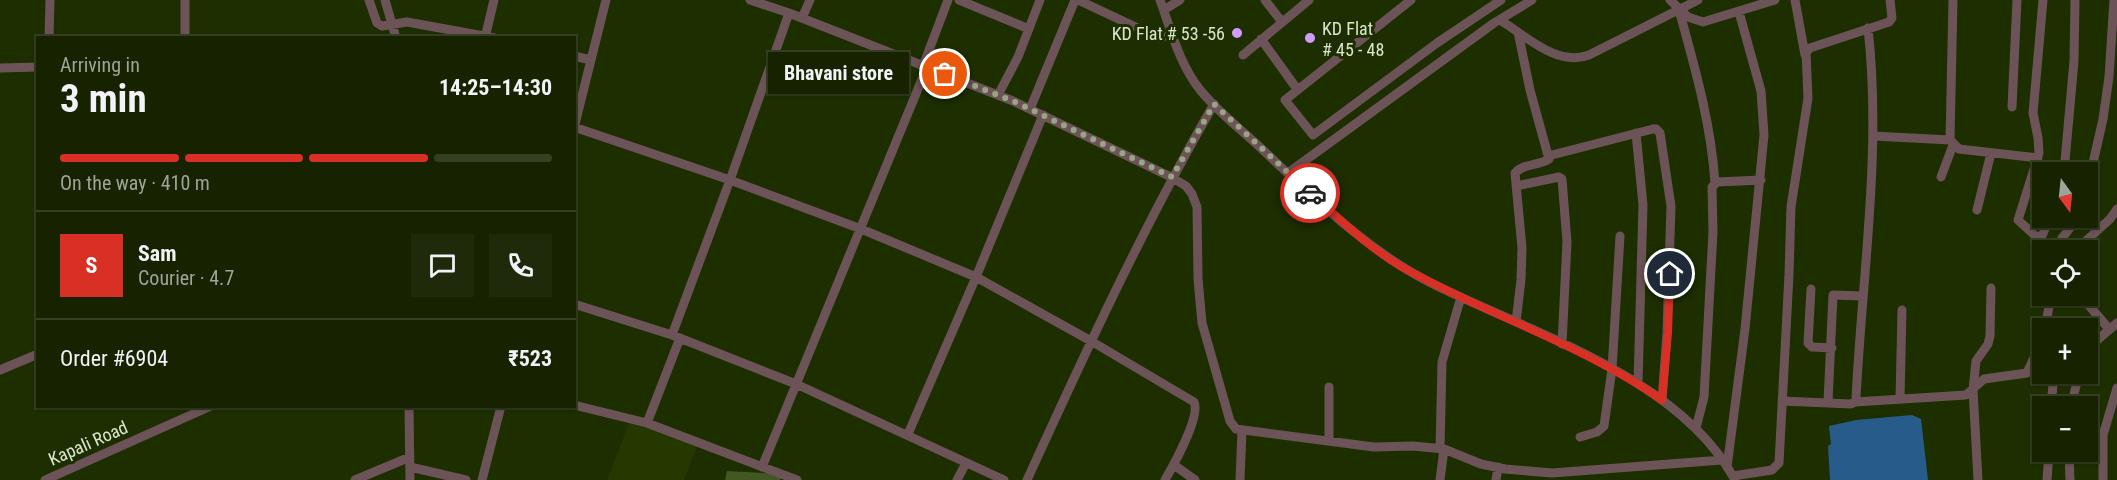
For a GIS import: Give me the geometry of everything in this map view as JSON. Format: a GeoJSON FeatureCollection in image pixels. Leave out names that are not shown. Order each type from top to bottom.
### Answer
{"type":"FeatureCollection","features":[{"type":"Feature","properties":{"kind":"street"},"geometry":{"type":"LineString","coordinates":[[49,36],[50,0]]}},
{"type":"Feature","properties":{"kind":"street"},"geometry":{"type":"LineString","coordinates":[[185,0],[185,36]]}},
{"type":"Feature","properties":{"kind":"street"},"geometry":{"type":"LineString","coordinates":[[369,0],[380,26],[407,22],[485,36],[494,0]]}},
{"type":"Feature","properties":{"kind":"street"},"geometry":{"type":"LineString","coordinates":[[385,0],[396,36]]}},
{"type":"Feature","properties":{"kind":"street"},"geometry":{"type":"LineString","coordinates":[[576,123],[606,0]]}},
{"type":"Feature","properties":{"kind":"street"},"geometry":{"type":"LineString","coordinates":[[750,0],[789,13],[998,95],[1172,177],[1186,186],[1195,201],[1202,323],[1230,421],[1236,429],[1374,447],[1413,446],[1442,449],[1481,464],[1555,476],[1724,463]]}},
{"type":"Feature","properties":{"kind":"street"},"geometry":{"type":"LineString","coordinates":[[802,18],[810,0]]}},
{"type":"Feature","properties":{"kind":"street"},"geometry":{"type":"LineString","coordinates":[[762,466],[861,229],[925,66],[948,0]]}},
{"type":"Feature","properties":{"kind":"street"},"geometry":{"type":"LineString","coordinates":[[959,0],[1029,29]]}},
{"type":"Feature","properties":{"kind":"street"},"geometry":{"type":"LineString","coordinates":[[998,95],[1018,57],[1040,0]]}},
{"type":"Feature","properties":{"kind":"street"},"geometry":{"type":"LineString","coordinates":[[1030,109],[1076,0],[1159,38],[1172,34]]}},
{"type":"Feature","properties":{"kind":"street"},"geometry":{"type":"LineString","coordinates":[[1180,0],[1162,5],[1185,64],[1200,90],[1288,173],[1362,238],[1399,265],[1638,383],[1696,428],[1734,478],[1772,470],[1779,463],[1791,207],[1808,98],[1805,55],[1795,0]]}},
{"type":"Feature","properties":{"kind":"street"},"geometry":{"type":"LineString","coordinates":[[1265,0],[1282,22]]}},
{"type":"Feature","properties":{"kind":"street"},"geometry":{"type":"LineString","coordinates":[[1243,55],[1309,0]]}},
{"type":"Feature","properties":{"kind":"street"},"geometry":{"type":"LineString","coordinates":[[1411,0],[1285,100],[1312,135],[1501,0]]}},
{"type":"Feature","properties":{"kind":"street"},"geometry":{"type":"LineString","coordinates":[[1288,173],[1500,20],[1532,0]]}},
{"type":"Feature","properties":{"kind":"street"},"geometry":{"type":"LineString","coordinates":[[1670,0],[1694,21],[1703,22],[1775,0]]}},
{"type":"Feature","properties":{"kind":"street"},"geometry":{"type":"LineString","coordinates":[[1500,20],[1555,55],[1564,58],[1582,58],[1698,0]]}},
{"type":"Feature","properties":{"kind":"street"},"geometry":{"type":"LineString","coordinates":[[1805,55],[1810,48],[1891,20],[1890,0]]}},
{"type":"Feature","properties":{"kind":"street"},"geometry":{"type":"LineString","coordinates":[[1941,177],[1952,142],[1953,0]]}},
{"type":"Feature","properties":{"kind":"street"},"geometry":{"type":"LineString","coordinates":[[2012,106],[2017,0]]}},
{"type":"Feature","properties":{"kind":"street"},"geometry":{"type":"LineString","coordinates":[[2043,0],[2032,112],[2038,138],[2038,158],[2018,220],[2040,240],[2045,228]]}},
{"type":"Feature","properties":{"kind":"street"},"geometry":{"type":"LineString","coordinates":[[2065,162],[2074,61],[2075,0]]}},
{"type":"Feature","properties":{"kind":"street"},"geometry":{"type":"LineString","coordinates":[[2092,162],[2103,119],[2109,77],[2114,0]]}},
{"type":"Feature","properties":{"kind":"street"},"geometry":{"type":"LineString","coordinates":[[1679,10],[1705,108],[1713,150],[1715,183],[1712,187],[1713,232],[1704,398],[1696,428]]}},
{"type":"Feature","properties":{"kind":"street"},"geometry":{"type":"LineString","coordinates":[[1724,463],[1761,180],[1764,114],[1757,72],[1739,12]]}},
{"type":"Feature","properties":{"kind":"street"},"geometry":{"type":"LineString","coordinates":[[647,423],[789,13]]}},
{"type":"Feature","properties":{"kind":"street"},"geometry":{"type":"LineString","coordinates":[[1855,402],[1868,243],[1873,136],[1873,73],[1869,28]]}},
{"type":"Feature","properties":{"kind":"street"},"geometry":{"type":"LineString","coordinates":[[1516,322],[1522,248],[1515,173],[1517,170],[1547,161],[1548,156],[1530,90],[1518,32]]}},
{"type":"Feature","properties":{"kind":"street"},"geometry":{"type":"LineString","coordinates":[[1261,39],[1297,89]]}},
{"type":"Feature","properties":{"kind":"street"},"geometry":{"type":"LineString","coordinates":[[576,56],[591,60]]}},
{"type":"Feature","properties":{"kind":"street"},"geometry":{"type":"LineString","coordinates":[[0,68],[36,67]]}},
{"type":"Feature","properties":{"kind":"street"},"geometry":{"type":"LineString","coordinates":[[1027,480],[1091,341],[1172,177],[1214,104]]}},
{"type":"Feature","properties":{"kind":"street"},"geometry":{"type":"LineString","coordinates":[[908,434],[1043,115]]}},
{"type":"Feature","properties":{"kind":"street"},"geometry":{"type":"LineString","coordinates":[[576,127],[730,180],[861,229],[976,277],[1194,402],[1196,413],[1174,465],[1165,480]]}},
{"type":"Feature","properties":{"kind":"street"},"geometry":{"type":"LineString","coordinates":[[1548,156],[1636,133],[1656,129],[1660,133],[1671,206],[1668,333],[1662,400]]}},
{"type":"Feature","properties":{"kind":"street"},"geometry":{"type":"LineString","coordinates":[[1636,133],[1643,205],[1638,383]]}},
{"type":"Feature","properties":{"kind":"street"},"geometry":{"type":"LineString","coordinates":[[1873,136],[1952,142],[1959,149],[2038,158]]}},
{"type":"Feature","properties":{"kind":"street"},"geometry":{"type":"LineString","coordinates":[[1977,210],[1991,153]]}},
{"type":"Feature","properties":{"kind":"street"},"geometry":{"type":"LineString","coordinates":[[1516,186],[1559,177],[1562,179],[1567,242],[1562,344]]}},
{"type":"Feature","properties":{"kind":"street"},"geometry":{"type":"LineString","coordinates":[[1715,183],[1761,180]]}},
{"type":"Feature","properties":{"kind":"street"},"geometry":{"type":"LineString","coordinates":[[2087,240],[2110,219],[2117,209]]}},
{"type":"Feature","properties":{"kind":"street"},"geometry":{"type":"LineString","coordinates":[[1580,437],[1598,432],[1604,426],[1612,369],[1620,236]]}},
{"type":"Feature","properties":{"kind":"street"},"geometry":{"type":"LineString","coordinates":[[1978,480],[1973,390],[1976,361],[1988,344],[1990,336],[1991,288]]}},
{"type":"Feature","properties":{"kind":"street"},"geometry":{"type":"LineString","coordinates":[[1811,289],[1808,343],[1812,347],[1832,348]]}},
{"type":"Feature","properties":{"kind":"street"},"geometry":{"type":"LineString","coordinates":[[1828,402],[1833,295],[1862,296]]}},
{"type":"Feature","properties":{"kind":"street"},"geometry":{"type":"LineString","coordinates":[[1440,480],[1442,362],[1461,297]]}},
{"type":"Feature","properties":{"kind":"street"},"geometry":{"type":"LineString","coordinates":[[576,305],[676,337],[796,384],[1004,480]]}},
{"type":"Feature","properties":{"kind":"street"},"geometry":{"type":"LineString","coordinates":[[2092,306],[2113,326],[2098,339]]}},
{"type":"Feature","properties":{"kind":"street"},"geometry":{"type":"LineString","coordinates":[[1900,399],[1902,310]]}},
{"type":"Feature","properties":{"kind":"street"},"geometry":{"type":"LineString","coordinates":[[0,370],[36,355]]}},
{"type":"Feature","properties":{"kind":"street"},"geometry":{"type":"LineString","coordinates":[[1782,400],[1851,404],[1955,397],[1966,395],[1984,379],[2027,373],[2032,363]]}},
{"type":"Feature","properties":{"kind":"street"},"geometry":{"type":"LineString","coordinates":[[1329,387],[1329,441]]}},
{"type":"Feature","properties":{"kind":"street"},"geometry":{"type":"LineString","coordinates":[[2103,480],[2103,435],[2117,388]]}},
{"type":"Feature","properties":{"kind":"street"},"geometry":{"type":"LineString","coordinates":[[576,405],[647,423],[797,480]]}},
{"type":"Feature","properties":{"kind":"street","name":"Kapali Road"},"geometry":{"type":"LineString","coordinates":[[45,480],[207,408]]}},
{"type":"Feature","properties":{"kind":"street"},"geometry":{"type":"LineString","coordinates":[[409,408],[410,480]]}},
{"type":"Feature","properties":{"kind":"street"},"geometry":{"type":"LineString","coordinates":[[482,480],[500,408]]}},
{"type":"Feature","properties":{"kind":"street"},"geometry":{"type":"LineString","coordinates":[[1240,480],[1242,431]]}},
{"type":"Feature","properties":{"kind":"street"},"geometry":{"type":"LineString","coordinates":[[355,480],[410,457]]}},
{"type":"Feature","properties":{"kind":"street"},"geometry":{"type":"LineString","coordinates":[[2047,480],[2048,462]]}},
{"type":"Feature","properties":{"kind":"street"},"geometry":{"type":"LineString","coordinates":[[2069,462],[2070,480]]}},
{"type":"Feature","properties":{"kind":"street"},"geometry":{"type":"LineString","coordinates":[[957,480],[966,463]]}},
{"type":"Feature","properties":{"kind":"street"},"geometry":{"type":"LineString","coordinates":[[1174,465],[1195,480]]}},
{"type":"Feature","properties":{"kind":"street"},"geometry":{"type":"LineString","coordinates":[[410,467],[466,480]]}},
{"type":"Feature","properties":{"kind":"street"},"geometry":{"type":"LineString","coordinates":[[1496,480],[1498,468]]}},
{"type":"Feature","properties":{"kind":"shaded area"},"geometry":{"type":"Polygon","coordinates":[[[630,421],[697,446],[684,480],[607,480],[630,421]]]}},
{"type":"Feature","properties":{"kind":"shaded area"},"geometry":{"type":"Polygon","coordinates":[[[727,471],[782,474],[780,480],[725,480],[727,471]]]}},
{"type":"Feature","properties":{"kind":"water"},"geometry":{"type":"Polygon","coordinates":[[[1912,415],[1921,419],[1928,480],[1830,480],[1829,426],[1856,420],[1912,415]]]}},
{"type":"Feature","properties":{"kind":"way so far"},"geometry":{"type":"LineString","coordinates":[[945,74],[1013,101],[1172,177],[1214,104],[1310,193]]}},
{"type":"Feature","properties":{"kind":"place","name":"KD Flat # 53 -56"},"geometry":{"type":"Point","coordinates":[1237,33]}},
{"type":"Feature","properties":{"kind":"place","name":"KD Flat # 45 - 48"},"geometry":{"type":"Point","coordinates":[1310,38]}},
{"type":"Feature","properties":{"kind":"place","name":"Bhavani store"},"geometry":{"type":"Point","coordinates":[945,74]}},
{"type":"Feature","properties":{"kind":"route"},"geometry":{"type":"LineString","coordinates":[[1310,193],[1362,238],[1399,265],[1430,283],[1502,315],[1638,383],[1662,400],[1670,274]]}}]}
